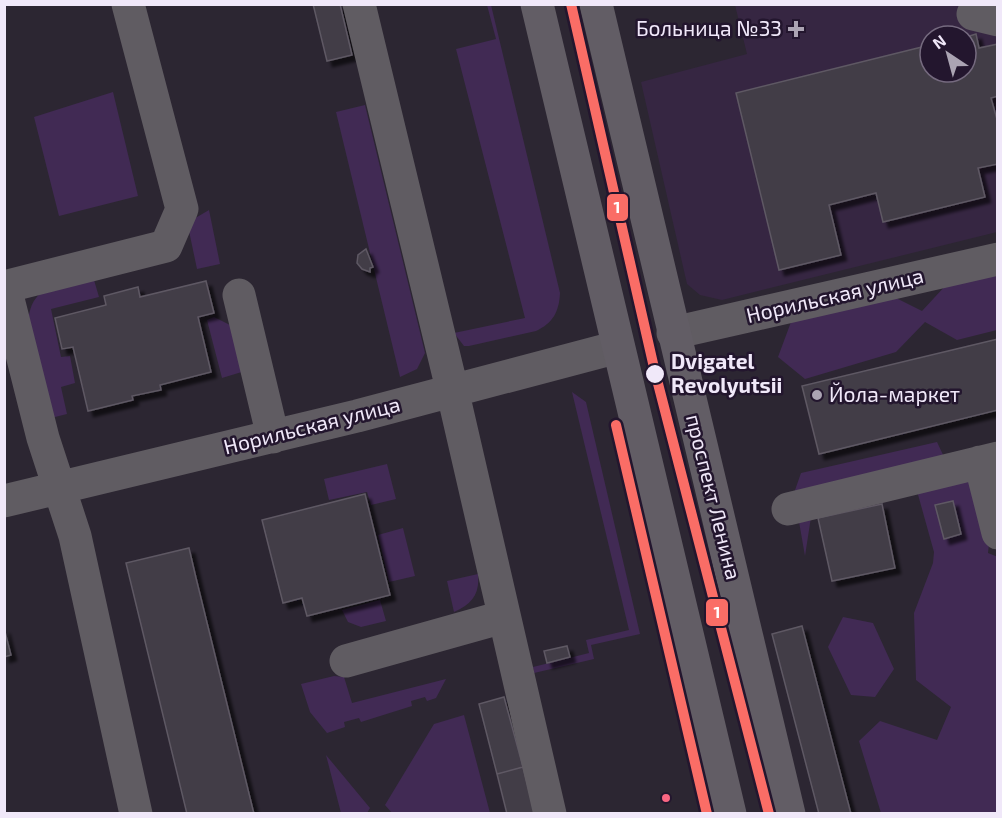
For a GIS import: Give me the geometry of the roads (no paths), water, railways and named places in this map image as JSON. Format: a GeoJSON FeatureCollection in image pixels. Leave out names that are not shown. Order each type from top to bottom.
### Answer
{"type":"FeatureCollection","features":[{"type":"Feature","properties":{"kind":"main road"},"geometry":{"type":"LineString","coordinates":[[537,4],[730,813]]}},
{"type":"Feature","properties":{"kind":"main road","name":"проспект Ленина"},"geometry":{"type":"LineString","coordinates":[[596,4],[789,813]]}},
{"type":"Feature","properties":{"kind":"street"},"geometry":{"type":"LineString","coordinates":[[128,4],[182,209],[166,246],[5,287],[43,438],[75,536],[136,813]]}},
{"type":"Feature","properties":{"kind":"street"},"geometry":{"type":"LineString","coordinates":[[359,4],[452,389],[550,813]]}},
{"type":"Feature","properties":{"kind":"street","name":"Норильская улица"},"geometry":{"type":"LineString","coordinates":[[674,333],[998,259]]}},
{"type":"Feature","properties":{"kind":"street"},"geometry":{"type":"LineString","coordinates":[[239,295],[273,437]]}},
{"type":"Feature","properties":{"kind":"street","name":"Норильская улица"},"geometry":{"type":"LineString","coordinates":[[4,501],[273,437],[618,347]]}},
{"type":"Feature","properties":{"kind":"street"},"geometry":{"type":"LineString","coordinates":[[788,508],[989,460],[998,533]]}},
{"type":"Feature","properties":{"kind":"street"},"geometry":{"type":"LineString","coordinates":[[346,661],[503,617]]}},
{"type":"Feature","properties":{"kind":"place","name":"Больница №33"},"geometry":{"type":"Point","coordinates":[796,29]}},
{"type":"Feature","properties":{"kind":"place","name":"Dvigatel Revolyutsii"},"geometry":{"type":"Point","coordinates":[655,374]}},
{"type":"Feature","properties":{"kind":"place","name":"Йола-маркет"},"geometry":{"type":"Point","coordinates":[817,395]}}]}
